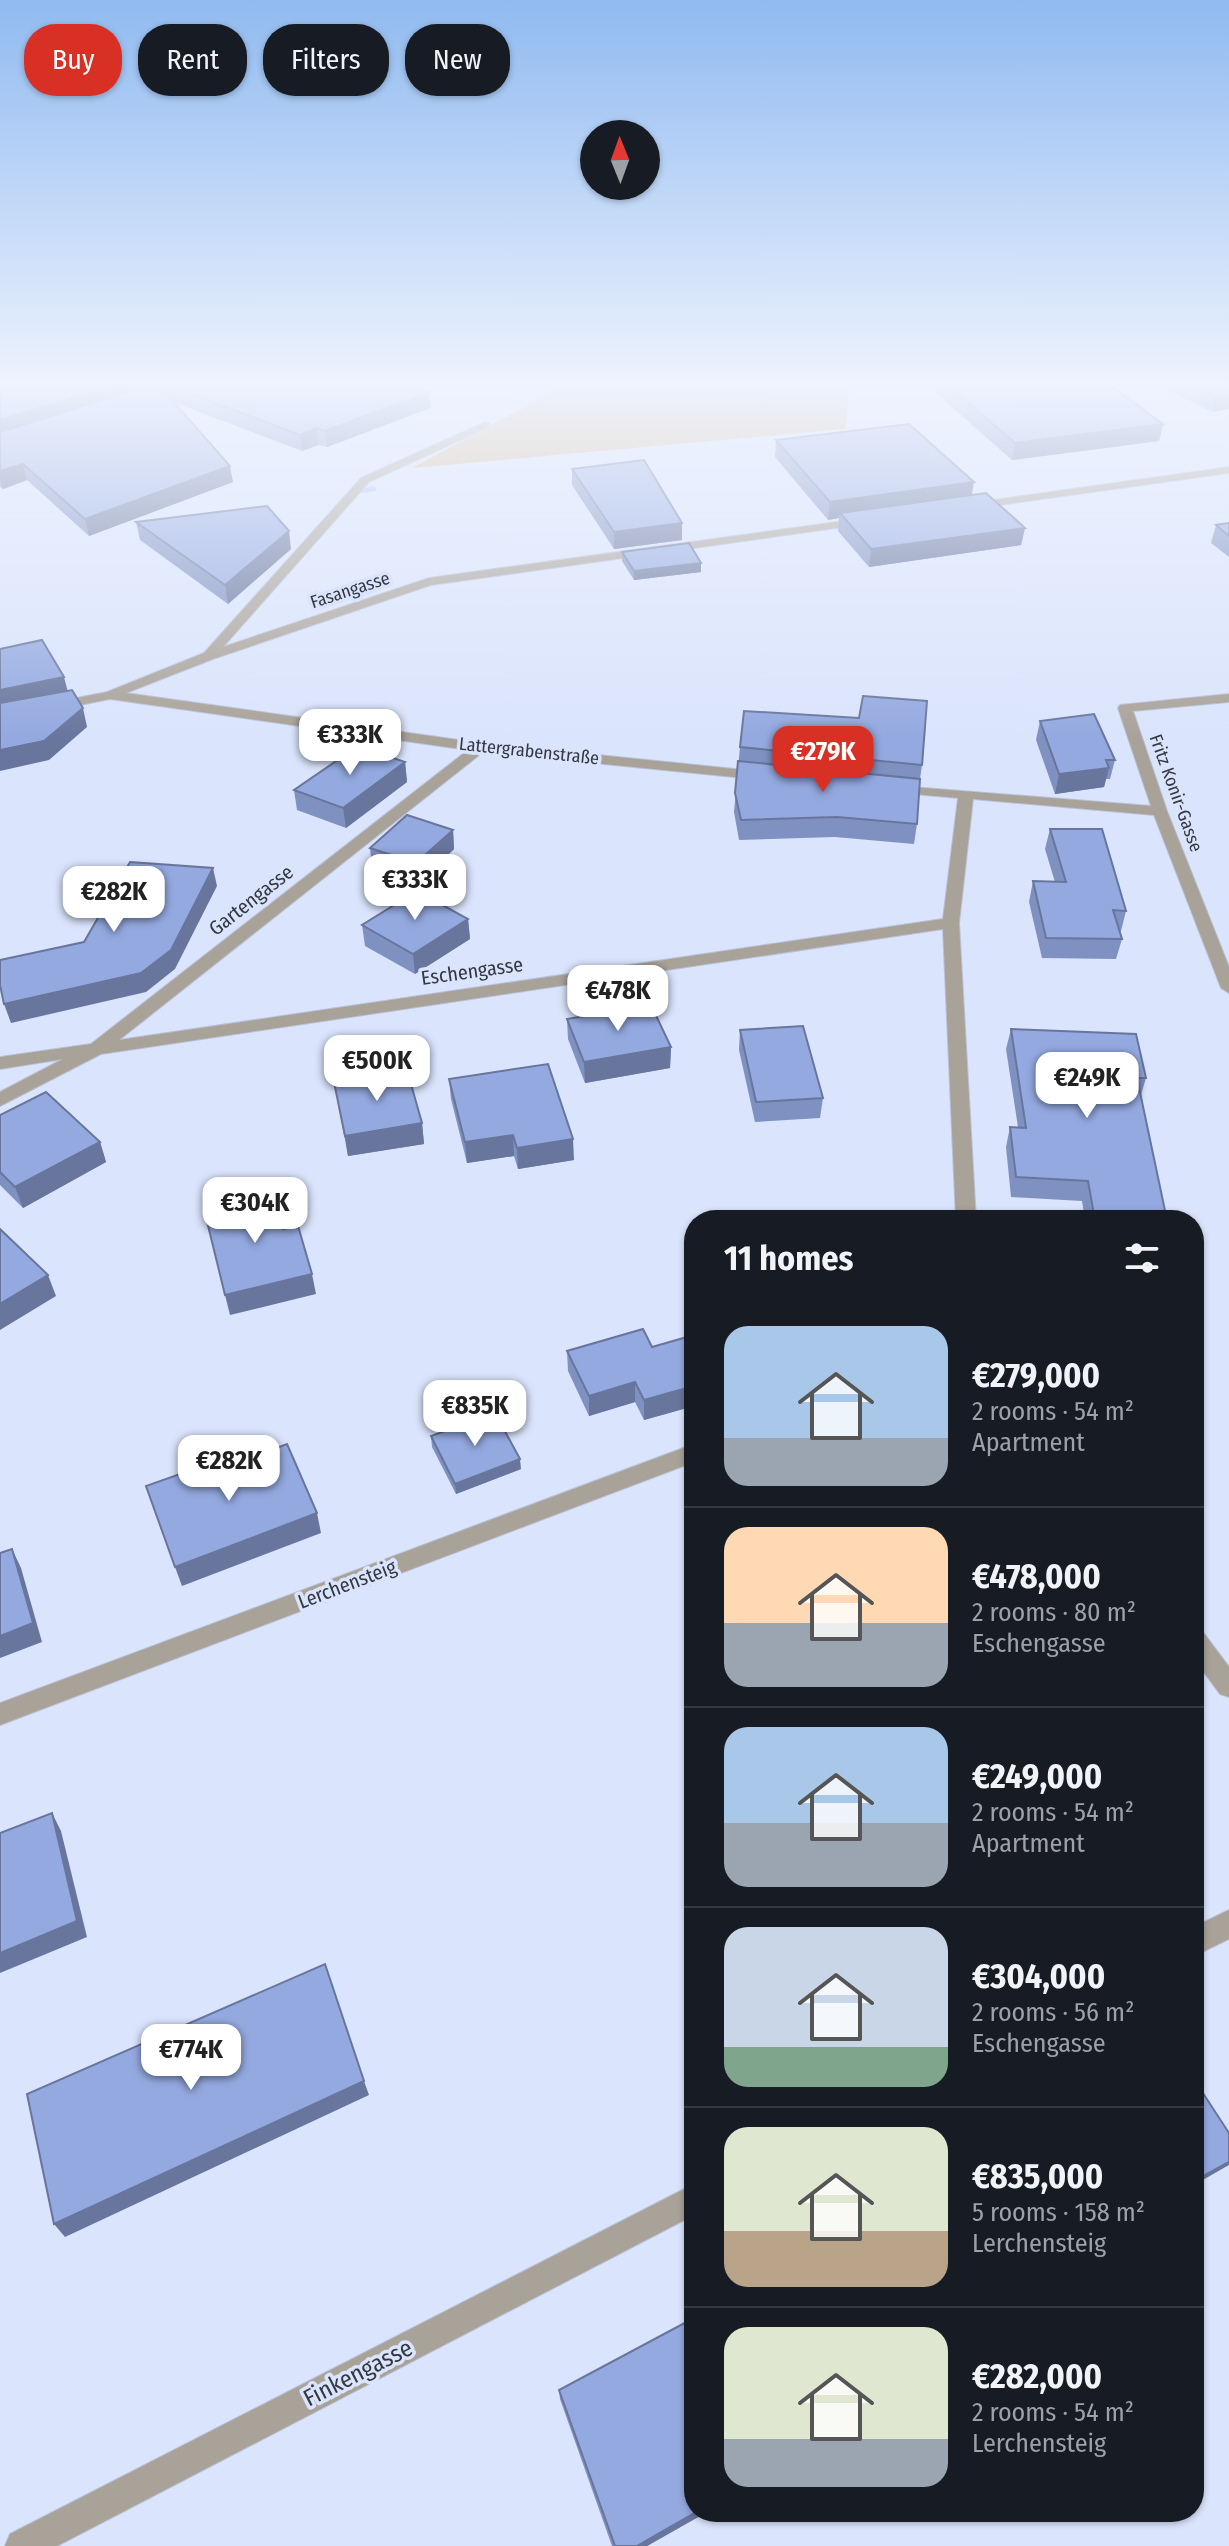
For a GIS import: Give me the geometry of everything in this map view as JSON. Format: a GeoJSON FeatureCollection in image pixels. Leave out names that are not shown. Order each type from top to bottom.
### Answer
{"type":"FeatureCollection","features":[{"type":"Feature","properties":{"kind":"street"},"geometry":{"type":"LineString","coordinates":[[208,656],[346,501]]}},
{"type":"Feature","properties":{"kind":"street"},"geometry":{"type":"LineString","coordinates":[[962,507],[1007,501]]}},
{"type":"Feature","properties":{"kind":"street","name":"Fasangasse"},"geometry":{"type":"LineString","coordinates":[[110,695],[208,656],[429,582],[884,518]]}},
{"type":"Feature","properties":{"kind":"street","name":"Lattergrabenstraße"},"geometry":{"type":"LineString","coordinates":[[0,717],[110,695],[480,747],[778,777]]}},
{"type":"Feature","properties":{"kind":"street","name":"Fritz Konir-Gasse"},"geometry":{"type":"LineString","coordinates":[[1229,698],[1125,708],[1160,811],[1229,988]]}},
{"type":"Feature","properties":{"kind":"street","name":"Gartengasse"},"geometry":{"type":"LineString","coordinates":[[0,1100],[96,1049],[480,747]]}},
{"type":"Feature","properties":{"kind":"street"},"geometry":{"type":"LineString","coordinates":[[872,786],[1160,811]]}},
{"type":"Feature","properties":{"kind":"street"},"geometry":{"type":"LineString","coordinates":[[965,1210],[951,923],[966,796]]}},
{"type":"Feature","properties":{"kind":"street","name":"Eschengasse"},"geometry":{"type":"LineString","coordinates":[[0,1063],[951,923]]}},
{"type":"Feature","properties":{"kind":"street","name":"Lerchensteig"},"geometry":{"type":"LineString","coordinates":[[0,1714],[684,1457]]}},
{"type":"Feature","properties":{"kind":"street"},"geometry":{"type":"LineString","coordinates":[[1204,1653],[1229,1686]]}},
{"type":"Feature","properties":{"kind":"street"},"geometry":{"type":"LineString","coordinates":[[1204,1937],[1229,1924]]}},
{"type":"Feature","properties":{"kind":"street","name":"Finkengasse"},"geometry":{"type":"LineString","coordinates":[[22,2546],[684,2204]]}},
{"type":"Feature","properties":{"kind":"building"},"geometry":{"type":"Polygon","coordinates":[[[64,501],[135,501],[85,519],[64,501]]]}},
{"type":"Feature","properties":{"kind":"building"},"geometry":{"type":"Polygon","coordinates":[[[593,501],[669,501],[682,523],[614,532],[593,501]]]}},
{"type":"Feature","properties":{"kind":"building"},"geometry":{"type":"Polygon","coordinates":[[[929,501],[995,501],[1025,528],[871,549],[840,513],[929,501]]]}},
{"type":"Feature","properties":{"kind":"building"},"geometry":{"type":"Polygon","coordinates":[[[267,506],[289,531],[225,585],[136,522],[267,506]]]}},
{"type":"Feature","properties":{"kind":"building"},"geometry":{"type":"Polygon","coordinates":[[[1229,523],[1229,536],[1216,525],[1229,523]]]}},
{"type":"Feature","properties":{"kind":"building"},"geometry":{"type":"Polygon","coordinates":[[[689,543],[701,563],[634,571],[622,552],[689,543]]]}},
{"type":"Feature","properties":{"kind":"building"},"geometry":{"type":"Polygon","coordinates":[[[42,640],[64,677],[0,690],[0,649],[42,640]]]}},
{"type":"Feature","properties":{"kind":"building"},"geometry":{"type":"Polygon","coordinates":[[[72,690],[83,708],[44,741],[0,750],[0,703],[72,690]]]}},
{"type":"Feature","properties":{"kind":"building"},"geometry":{"type":"Polygon","coordinates":[[[863,696],[927,701],[922,765],[740,747],[744,711],[859,718],[863,696]]]}},
{"type":"Feature","properties":{"kind":"building"},"geometry":{"type":"Polygon","coordinates":[[[1094,714],[1115,760],[1106,760],[1109,768],[1059,774],[1040,721],[1094,714]]]}},
{"type":"Feature","properties":{"kind":"building"},"geometry":{"type":"Polygon","coordinates":[[[358,746],[405,762],[343,808],[294,790],[358,746]]]}},
{"type":"Feature","properties":{"kind":"building"},"geometry":{"type":"Polygon","coordinates":[[[738,761],[920,779],[917,824],[837,817],[741,820],[735,793],[738,761]]]}},
{"type":"Feature","properties":{"kind":"building"},"geometry":{"type":"Polygon","coordinates":[[[407,815],[453,830],[416,863],[370,848],[407,815]]]}},
{"type":"Feature","properties":{"kind":"building"},"geometry":{"type":"Polygon","coordinates":[[[1050,829],[1102,829],[1126,911],[1113,910],[1122,939],[1046,938],[1033,881],[1066,882],[1050,829]]]}},
{"type":"Feature","properties":{"kind":"building"},"geometry":{"type":"Polygon","coordinates":[[[130,862],[213,868],[171,950],[141,973],[4,1004],[0,960],[84,942],[130,862]]]}},
{"type":"Feature","properties":{"kind":"building"},"geometry":{"type":"Polygon","coordinates":[[[417,891],[468,919],[413,954],[362,925],[417,891]]]}},
{"type":"Feature","properties":{"kind":"building"},"geometry":{"type":"Polygon","coordinates":[[[651,1005],[671,1047],[584,1062],[567,1019],[651,1005]]]}},
{"type":"Feature","properties":{"kind":"building"},"geometry":{"type":"Polygon","coordinates":[[[803,1026],[823,1098],[756,1102],[740,1030],[803,1026]]]}},
{"type":"Feature","properties":{"kind":"building"},"geometry":{"type":"Polygon","coordinates":[[[1011,1029],[1136,1034],[1146,1078],[1137,1078],[1165,1210],[1093,1210],[1088,1181],[1016,1177],[1010,1127],[1026,1128],[1011,1029]]]}},
{"type":"Feature","properties":{"kind":"building"},"geometry":{"type":"Polygon","coordinates":[[[548,1064],[573,1139],[517,1148],[513,1135],[465,1142],[449,1079],[548,1064]]]}},
{"type":"Feature","properties":{"kind":"building"},"geometry":{"type":"Polygon","coordinates":[[[407,1070],[422,1123],[345,1136],[334,1082],[407,1070]]]}},
{"type":"Feature","properties":{"kind":"building"},"geometry":{"type":"Polygon","coordinates":[[[46,1092],[100,1142],[15,1187],[0,1172],[0,1115],[46,1092]]]}},
{"type":"Feature","properties":{"kind":"building"},"geometry":{"type":"Polygon","coordinates":[[[272,1194],[283,1229],[298,1226],[312,1274],[225,1295],[204,1209],[272,1194]]]}},
{"type":"Feature","properties":{"kind":"building"},"geometry":{"type":"Polygon","coordinates":[[[0,1229],[48,1275],[0,1304],[0,1229]]]}},
{"type":"Feature","properties":{"kind":"building"},"geometry":{"type":"Polygon","coordinates":[[[643,1329],[652,1347],[684,1338],[684,1389],[644,1400],[635,1382],[589,1396],[567,1351],[643,1329]]]}},
{"type":"Feature","properties":{"kind":"building"},"geometry":{"type":"Polygon","coordinates":[[[495,1413],[520,1459],[455,1484],[431,1436],[495,1413]]]}},
{"type":"Feature","properties":{"kind":"building"},"geometry":{"type":"Polygon","coordinates":[[[287,1444],[317,1513],[175,1567],[146,1486],[242,1452],[245,1460],[287,1444]]]}},
{"type":"Feature","properties":{"kind":"building"},"geometry":{"type":"Polygon","coordinates":[[[12,1549],[33,1623],[0,1636],[0,1553],[12,1549]]]}},
{"type":"Feature","properties":{"kind":"building"},"geometry":{"type":"Polygon","coordinates":[[[52,1813],[77,1921],[0,1953],[0,1833],[52,1813]]]}},
{"type":"Feature","properties":{"kind":"building"},"geometry":{"type":"Polygon","coordinates":[[[325,1964],[364,2081],[54,2224],[27,2094],[325,1964]]]}},
{"type":"Feature","properties":{"kind":"building"},"geometry":{"type":"Polygon","coordinates":[[[1204,2095],[1229,2133],[1229,2162],[1204,2176],[1204,2095]]]}},
{"type":"Feature","properties":{"kind":"building"},"geometry":{"type":"Polygon","coordinates":[[[684,2323],[684,2519],[637,2546],[615,2546],[559,2390],[684,2323]]]}}]}
